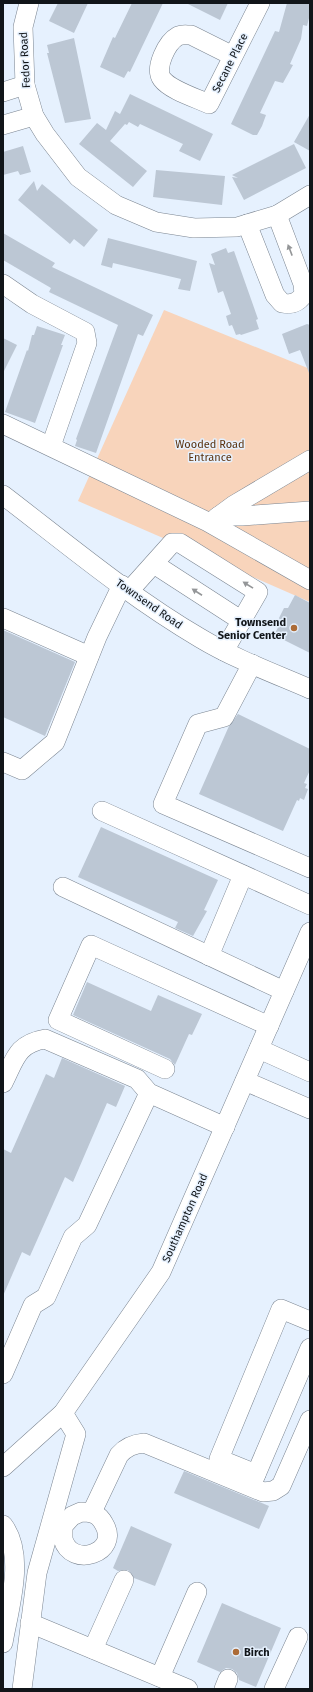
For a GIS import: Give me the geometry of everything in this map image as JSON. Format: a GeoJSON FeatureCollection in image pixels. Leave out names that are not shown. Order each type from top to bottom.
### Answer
{"type":"FeatureCollection","features":[{"type":"Feature","properties":{"kind":"street","name":"Fedor Road"},"geometry":{"type":"LineString","coordinates":[[29,3],[23,28],[25,85],[34,116],[45,134],[78,177],[116,205],[156,222],[194,228],[237,227],[277,215],[310,195]]}},
{"type":"Feature","properties":{"kind":"street","name":"Secane Place"},"geometry":{"type":"LineString","coordinates":[[233,56],[191,35],[178,36],[171,42],[159,70],[161,78],[167,85],[209,104],[260,3]]}},
{"type":"Feature","properties":{"kind":"street"},"geometry":{"type":"LineString","coordinates":[[3,92],[25,85]]}},
{"type":"Feature","properties":{"kind":"street"},"geometry":{"type":"LineString","coordinates":[[3,125],[34,116]]}},
{"type":"Feature","properties":{"kind":"street"},"geometry":{"type":"LineString","coordinates":[[247,224],[275,295],[282,303],[290,305],[299,301],[304,294],[303,284],[277,215]]}},
{"type":"Feature","properties":{"kind":"street"},"geometry":{"type":"LineString","coordinates":[[3,284],[32,304],[85,332],[87,343],[51,446]]}},
{"type":"Feature","properties":{"kind":"street"},"geometry":{"type":"LineString","coordinates":[[3,424],[213,519],[310,580]]}},
{"type":"Feature","properties":{"kind":"street"},"geometry":{"type":"LineString","coordinates":[[213,519],[310,460]]}},
{"type":"Feature","properties":{"kind":"street","name":"Townsend Road"},"geometry":{"type":"LineString","coordinates":[[3,495],[126,588],[199,638],[252,664],[310,689]]}},
{"type":"Feature","properties":{"kind":"street"},"geometry":{"type":"LineString","coordinates":[[213,519],[310,511]]}},
{"type":"Feature","properties":{"kind":"street"},"geometry":{"type":"LineString","coordinates":[[3,762],[22,770],[55,742],[89,656],[126,588],[154,564],[172,543],[180,543],[258,592],[224,651]]}},
{"type":"Feature","properties":{"kind":"street"},"geometry":{"type":"LineString","coordinates":[[154,564],[242,621]]}},
{"type":"Feature","properties":{"kind":"street"},"geometry":{"type":"LineString","coordinates":[[3,618],[89,656]]}},
{"type":"Feature","properties":{"kind":"street"},"geometry":{"type":"LineString","coordinates":[[252,664],[224,717],[198,724],[163,804],[310,868]]}},
{"type":"Feature","properties":{"kind":"street"},"geometry":{"type":"LineString","coordinates":[[102,811],[310,905]]}},
{"type":"Feature","properties":{"kind":"street"},"geometry":{"type":"LineString","coordinates":[[209,956],[243,875]]}},
{"type":"Feature","properties":{"kind":"street"},"geometry":{"type":"LineString","coordinates":[[63,887],[284,991]]}},
{"type":"Feature","properties":{"kind":"street","name":"Southampton Road"},"geometry":{"type":"LineString","coordinates":[[4,1463],[63,1413],[161,1272],[310,932]]}},
{"type":"Feature","properties":{"kind":"street"},"geometry":{"type":"LineString","coordinates":[[165,1069],[58,1020],[91,945],[269,1026]]}},
{"type":"Feature","properties":{"kind":"street"},"geometry":{"type":"LineString","coordinates":[[3,1083],[20,1049],[31,1041],[44,1039],[137,1079],[149,1093],[225,1127]]}},
{"type":"Feature","properties":{"kind":"street"},"geometry":{"type":"LineString","coordinates":[[259,1049],[308,1067]]}},
{"type":"Feature","properties":{"kind":"street"},"geometry":{"type":"LineString","coordinates":[[245,1082],[310,1110]]}},
{"type":"Feature","properties":{"kind":"street"},"geometry":{"type":"LineString","coordinates":[[3,1374],[33,1305],[46,1297],[73,1237],[87,1225],[149,1093]]}},
{"type":"Feature","properties":{"kind":"street"},"geometry":{"type":"LineString","coordinates":[[310,1321],[281,1309],[219,1459],[253,1481],[263,1492],[273,1491],[281,1486],[306,1441],[310,1420]]}},
{"type":"Feature","properties":{"kind":"street"},"geometry":{"type":"LineString","coordinates":[[253,1481],[310,1348]]}},
{"type":"Feature","properties":{"kind":"street"},"geometry":{"type":"LineString","coordinates":[[22,1689],[37,1573],[57,1525],[76,1434],[63,1413]]}},
{"type":"Feature","properties":{"kind":"street"},"geometry":{"type":"LineString","coordinates":[[92,1512],[119,1455],[126,1448],[134,1444],[144,1443],[253,1481]]}},
{"type":"Feature","properties":{"kind":"street"},"geometry":{"type":"LineString","coordinates":[[81,1512],[92,1512],[101,1517],[106,1525],[108,1535],[106,1544],[100,1551],[90,1555],[79,1555],[68,1548],[57,1525],[81,1512]]}},
{"type":"Feature","properties":{"kind":"street"},"geometry":{"type":"LineString","coordinates":[[3,1525],[9,1532],[14,1552],[15,1574],[3,1643]]}},
{"type":"Feature","properties":{"kind":"street"},"geometry":{"type":"LineString","coordinates":[[93,1649],[124,1580]]}},
{"type":"Feature","properties":{"kind":"street"},"geometry":{"type":"LineString","coordinates":[[160,1677],[198,1592]]}},
{"type":"Feature","properties":{"kind":"street"},"geometry":{"type":"LineString","coordinates":[[30,1623],[188,1689]]}},
{"type":"Feature","properties":{"kind":"street"},"geometry":{"type":"LineString","coordinates":[[274,1689],[298,1637]]}},
{"type":"Feature","properties":{"kind":"green space","name":"Wooded Road Entrance"},"geometry":{"type":"Polygon","coordinates":[[[164,310],[310,369],[310,602],[78,501],[164,310]]]}},
{"type":"Feature","properties":{"kind":"building"},"geometry":{"type":"Polygon","coordinates":[[[58,3],[88,3],[74,33],[49,21],[58,3]]]}},
{"type":"Feature","properties":{"kind":"building"},"geometry":{"type":"Polygon","coordinates":[[[132,3],[163,3],[130,72],[128,71],[124,78],[100,67],[113,37],[115,38],[132,3]]]}},
{"type":"Feature","properties":{"kind":"building"},"geometry":{"type":"Polygon","coordinates":[[[186,3],[228,3],[220,20],[186,3]]]}},
{"type":"Feature","properties":{"kind":"building"},"geometry":{"type":"Polygon","coordinates":[[[287,3],[310,3],[310,14],[307,26],[303,25],[301,39],[290,64],[293,65],[283,83],[275,81],[260,113],[266,115],[262,126],[257,135],[253,135],[231,124],[275,31],[279,32],[287,3]]]}},
{"type":"Feature","properties":{"kind":"building"},"geometry":{"type":"Polygon","coordinates":[[[74,38],[91,119],[65,123],[47,53],[49,53],[47,45],[74,38]]]}},
{"type":"Feature","properties":{"kind":"building"},"geometry":{"type":"Polygon","coordinates":[[[130,94],[213,134],[200,161],[179,151],[183,144],[140,124],[138,127],[129,122],[127,125],[125,124],[110,141],[147,171],[133,187],[79,144],[97,123],[106,130],[115,111],[120,114],[130,94]]]}},
{"type":"Feature","properties":{"kind":"building"},"geometry":{"type":"Polygon","coordinates":[[[310,114],[310,151],[294,142],[310,114]]]}},
{"type":"Feature","properties":{"kind":"building"},"geometry":{"type":"Polygon","coordinates":[[[294,144],[306,168],[244,200],[232,177],[238,178],[232,175],[294,144]]]}},
{"type":"Feature","properties":{"kind":"building"},"geometry":{"type":"Polygon","coordinates":[[[23,146],[31,172],[20,175],[18,171],[3,175],[3,152],[23,146]]]}},
{"type":"Feature","properties":{"kind":"building"},"geometry":{"type":"Polygon","coordinates":[[[156,170],[225,176],[222,205],[153,197],[156,170]]]}},
{"type":"Feature","properties":{"kind":"building"},"geometry":{"type":"Polygon","coordinates":[[[34,181],[37,191],[42,184],[98,230],[84,247],[74,239],[70,244],[18,200],[34,181]]]}},
{"type":"Feature","properties":{"kind":"building"},"geometry":{"type":"Polygon","coordinates":[[[3,233],[55,263],[52,267],[153,315],[143,336],[138,334],[96,453],[75,446],[76,439],[118,325],[49,292],[51,288],[3,260],[3,233]]]}},
{"type":"Feature","properties":{"kind":"building"},"geometry":{"type":"Polygon","coordinates":[[[108,238],[197,261],[190,291],[178,289],[181,279],[113,263],[112,268],[101,265],[108,238]]]}},
{"type":"Feature","properties":{"kind":"building"},"geometry":{"type":"Polygon","coordinates":[[[226,248],[228,253],[234,251],[258,319],[256,320],[259,329],[241,335],[236,335],[232,325],[229,326],[226,316],[231,314],[223,291],[218,293],[209,263],[215,265],[211,254],[226,248]]]}},
{"type":"Feature","properties":{"kind":"building"},"geometry":{"type":"Polygon","coordinates":[[[307,324],[310,325],[309,373],[300,350],[289,354],[282,334],[307,324]]]}},
{"type":"Feature","properties":{"kind":"building"},"geometry":{"type":"Polygon","coordinates":[[[37,326],[65,335],[61,345],[63,345],[35,423],[5,412],[27,350],[28,351],[32,335],[34,335],[37,326]]]}},
{"type":"Feature","properties":{"kind":"building"},"geometry":{"type":"Polygon","coordinates":[[[3,338],[17,345],[3,373],[3,338]]]}},
{"type":"Feature","properties":{"kind":"building","name":"Townsend Senior Center"},"geometry":{"type":"Polygon","coordinates":[[[295,595],[310,603],[310,653],[274,635],[281,622],[279,618],[284,608],[288,608],[295,595]]]}},
{"type":"Feature","properties":{"kind":"building"},"geometry":{"type":"Polygon","coordinates":[[[3,630],[75,662],[45,736],[3,717],[3,630]]]}},
{"type":"Feature","properties":{"kind":"building"},"geometry":{"type":"Polygon","coordinates":[[[238,714],[310,749],[310,770],[304,783],[307,784],[305,788],[308,789],[304,800],[300,798],[299,801],[297,800],[283,831],[199,794],[229,726],[238,714]]]}},
{"type":"Feature","properties":{"kind":"building"},"geometry":{"type":"Polygon","coordinates":[[[101,827],[218,880],[204,910],[207,911],[193,936],[175,928],[178,922],[78,877],[101,827]]]}},
{"type":"Feature","properties":{"kind":"building"},"geometry":{"type":"Polygon","coordinates":[[[87,982],[151,1011],[158,995],[202,1014],[192,1035],[189,1034],[175,1065],[170,1059],[73,1015],[87,982]]]}},
{"type":"Feature","properties":{"kind":"building"},"geometry":{"type":"Polygon","coordinates":[[[62,1058],[125,1086],[116,1107],[107,1103],[73,1182],[65,1177],[30,1256],[22,1252],[3,1296],[3,1149],[11,1153],[46,1074],[54,1078],[62,1058]]]}},
{"type":"Feature","properties":{"kind":"building"},"geometry":{"type":"Polygon","coordinates":[[[184,1471],[269,1506],[259,1529],[174,1493],[184,1471]]]}},
{"type":"Feature","properties":{"kind":"building"},"geometry":{"type":"Polygon","coordinates":[[[131,1526],[172,1544],[155,1586],[134,1578],[128,1570],[118,1571],[113,1568],[131,1526]]]}},
{"type":"Feature","properties":{"kind":"building","name":"Birch"},"geometry":{"type":"Polygon","coordinates":[[[222,1603],[281,1628],[256,1687],[239,1680],[237,1673],[232,1669],[226,1668],[220,1672],[197,1662],[222,1603]]]}},
{"type":"Feature","properties":{"kind":"place","name":"Townsend Senior Center"},"geometry":{"type":"Point","coordinates":[294,628]}},
{"type":"Feature","properties":{"kind":"place","name":"Birch"},"geometry":{"type":"Point","coordinates":[236,1652]}}]}
